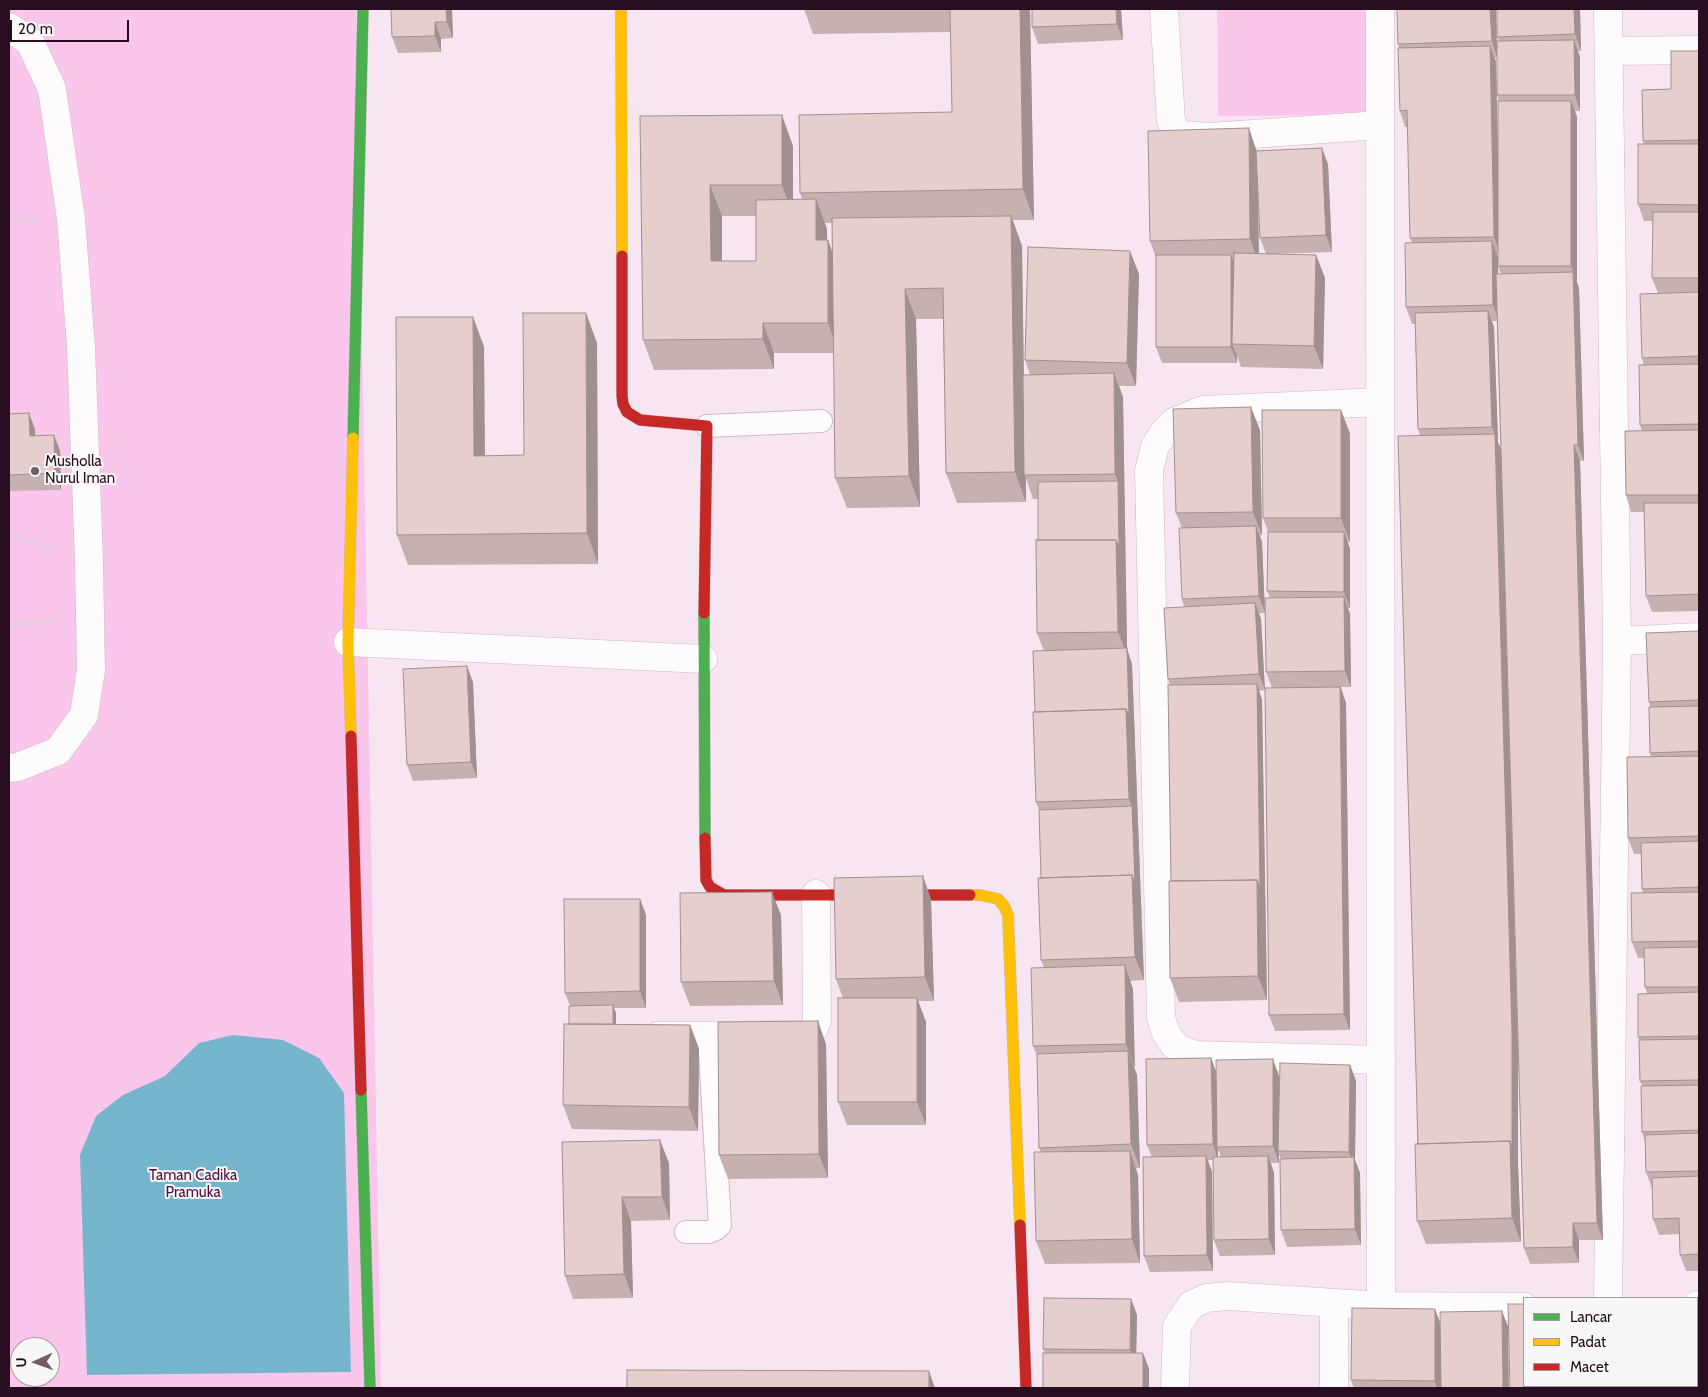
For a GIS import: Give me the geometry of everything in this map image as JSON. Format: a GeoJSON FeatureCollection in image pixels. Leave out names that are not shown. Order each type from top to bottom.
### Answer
{"type":"FeatureCollection","features":[{"type":"Feature","properties":{"kind":"street"},"geometry":{"type":"LineString","coordinates":[[363,9],[348,642],[370,1388]]}},
{"type":"Feature","properties":{"kind":"street"},"geometry":{"type":"LineString","coordinates":[[621,9],[623,404],[627,412],[640,420],[707,426],[703,659],[706,880],[710,887],[724,895],[980,895],[998,898],[1004,906],[1008,915],[1026,1388]]}},
{"type":"Feature","properties":{"kind":"street"},"geometry":{"type":"LineString","coordinates":[[1164,9],[1171,121],[1174,129],[1181,135],[1210,137],[1380,124]]}},
{"type":"Feature","properties":{"kind":"street"},"geometry":{"type":"LineString","coordinates":[[1380,9],[1381,1306]]}},
{"type":"Feature","properties":{"kind":"street"},"geometry":{"type":"LineString","coordinates":[[1608,9],[1618,641],[1608,1297]]}},
{"type":"Feature","properties":{"kind":"street"},"geometry":{"type":"LineString","coordinates":[[9,27],[30,42],[52,89],[71,219],[81,347],[91,617],[91,670],[84,715],[58,751],[18,767],[9,768]]}},
{"type":"Feature","properties":{"kind":"street"},"geometry":{"type":"LineString","coordinates":[[1610,51],[1699,50]]}},
{"type":"Feature","properties":{"kind":"street"},"geometry":{"type":"LineString","coordinates":[[1380,402],[1203,410],[1174,422],[1165,431],[1155,446],[1149,471],[1161,1018],[1166,1033],[1174,1045],[1196,1055],[1381,1060]]}},
{"type":"Feature","properties":{"kind":"street"},"geometry":{"type":"LineString","coordinates":[[1618,641],[1699,637]]}},
{"type":"Feature","properties":{"kind":"street"},"geometry":{"type":"LineString","coordinates":[[348,642],[703,659]]}},
{"type":"Feature","properties":{"kind":"street"},"geometry":{"type":"LineString","coordinates":[[637,1036],[808,1034],[814,1028],[817,1021],[816,894]]}},
{"type":"Feature","properties":{"kind":"street"},"geometry":{"type":"LineString","coordinates":[[1175,1388],[1177,1326],[1190,1305],[1206,1298],[1228,1296],[1381,1306],[1523,1307]]}},
{"type":"Feature","properties":{"kind":"street"},"geometry":{"type":"LineString","coordinates":[[1334,1303],[1334,1388]]}},
{"type":"Feature","properties":{"kind":"lane"},"geometry":{"type":"LineString","coordinates":[[707,426],[821,421]]}},
{"type":"Feature","properties":{"kind":"lane"},"geometry":{"type":"LineString","coordinates":[[686,1232],[710,1232],[720,1225],[709,1035]]}},
{"type":"Feature","properties":{"kind":"path"},"geometry":{"type":"LineString","coordinates":[[9,534],[89,561]]}},
{"type":"Feature","properties":{"kind":"path"},"geometry":{"type":"LineString","coordinates":[[9,626],[91,617]]}},
{"type":"Feature","properties":{"kind":"green space","name":"Taman Cadika Pramuka"},"geometry":{"type":"Polygon","coordinates":[[[9,9],[356,9],[381,1388],[9,1388],[9,9]]]}},
{"type":"Feature","properties":{"kind":"green space"},"geometry":{"type":"Polygon","coordinates":[[[1217,9],[1371,9],[1372,115],[1218,116],[1217,9]]]}},
{"type":"Feature","properties":{"kind":"water"},"geometry":{"type":"Polygon","coordinates":[[[233,1035],[283,1040],[319,1058],[344,1093],[351,1372],[87,1375],[80,1155],[96,1116],[123,1095],[165,1076],[199,1043],[233,1035]]]}},
{"type":"Feature","properties":{"kind":"building"},"geometry":{"type":"Polygon","coordinates":[[[391,9],[446,9],[447,22],[435,22],[435,36],[392,37],[391,9]]]}},
{"type":"Feature","properties":{"kind":"building"},"geometry":{"type":"Polygon","coordinates":[[[950,9],[1020,9],[1023,189],[800,193],[799,115],[952,112],[950,9]]]}},
{"type":"Feature","properties":{"kind":"building"},"geometry":{"type":"Polygon","coordinates":[[[1032,9],[1116,9],[1117,24],[1032,27],[1032,9]]]}},
{"type":"Feature","properties":{"kind":"building"},"geometry":{"type":"Polygon","coordinates":[[[1397,9],[1490,9],[1492,41],[1398,44],[1397,9]]]}},
{"type":"Feature","properties":{"kind":"building"},"geometry":{"type":"Polygon","coordinates":[[[1497,9],[1574,9],[1575,34],[1497,37],[1497,9]]]}},
{"type":"Feature","properties":{"kind":"building"},"geometry":{"type":"Polygon","coordinates":[[[1574,40],[1575,95],[1497,95],[1497,41],[1574,40]]]}},
{"type":"Feature","properties":{"kind":"building"},"geometry":{"type":"Polygon","coordinates":[[[1490,46],[1494,237],[1410,238],[1407,110],[1400,111],[1398,48],[1490,46]]]}},
{"type":"Feature","properties":{"kind":"building"},"geometry":{"type":"Polygon","coordinates":[[[1671,51],[1699,51],[1699,140],[1643,141],[1642,90],[1671,89],[1671,51]]]}},
{"type":"Feature","properties":{"kind":"building"},"geometry":{"type":"Polygon","coordinates":[[[1498,101],[1571,101],[1571,266],[1498,266],[1498,101]]]}},
{"type":"Feature","properties":{"kind":"building"},"geometry":{"type":"Polygon","coordinates":[[[782,115],[782,185],[710,185],[711,261],[756,261],[756,200],[816,199],[816,240],[828,240],[828,323],[763,323],[763,339],[643,340],[640,116],[782,115]]]}},
{"type":"Feature","properties":{"kind":"building"},"geometry":{"type":"Polygon","coordinates":[[[1249,128],[1250,239],[1150,241],[1148,131],[1249,128]]]}},
{"type":"Feature","properties":{"kind":"building"},"geometry":{"type":"Polygon","coordinates":[[[1638,144],[1699,144],[1699,205],[1638,204],[1638,144]]]}},
{"type":"Feature","properties":{"kind":"building"},"geometry":{"type":"Polygon","coordinates":[[[1322,148],[1326,235],[1260,238],[1256,151],[1322,148]]]}},
{"type":"Feature","properties":{"kind":"building"},"geometry":{"type":"Polygon","coordinates":[[[1653,212],[1699,212],[1699,278],[1652,278],[1653,212]]]}},
{"type":"Feature","properties":{"kind":"building"},"geometry":{"type":"Polygon","coordinates":[[[1011,216],[1015,472],[946,473],[943,288],[905,289],[909,476],[835,478],[832,218],[1011,216]]]}},
{"type":"Feature","properties":{"kind":"building"},"geometry":{"type":"Polygon","coordinates":[[[1492,241],[1493,305],[1406,307],[1405,243],[1492,241]]]}},
{"type":"Feature","properties":{"kind":"building"},"geometry":{"type":"Polygon","coordinates":[[[1028,247],[1130,251],[1127,363],[1025,360],[1028,247]]]}},
{"type":"Feature","properties":{"kind":"building"},"geometry":{"type":"Polygon","coordinates":[[[1234,253],[1316,255],[1314,346],[1232,344],[1234,253]]]}},
{"type":"Feature","properties":{"kind":"building"},"geometry":{"type":"Polygon","coordinates":[[[1156,255],[1231,255],[1231,347],[1156,347],[1156,255]]]}},
{"type":"Feature","properties":{"kind":"building"},"geometry":{"type":"Polygon","coordinates":[[[1573,272],[1578,445],[1574,445],[1597,1223],[1573,1223],[1573,1247],[1524,1248],[1496,274],[1573,272]]]}},
{"type":"Feature","properties":{"kind":"building"},"geometry":{"type":"Polygon","coordinates":[[[1699,292],[1699,356],[1642,358],[1640,294],[1699,292]]]}},
{"type":"Feature","properties":{"kind":"building"},"geometry":{"type":"Polygon","coordinates":[[[1488,311],[1492,427],[1418,429],[1415,313],[1488,311]]]}},
{"type":"Feature","properties":{"kind":"building"},"geometry":{"type":"Polygon","coordinates":[[[523,313],[586,313],[587,533],[397,535],[396,317],[473,317],[474,456],[524,455],[523,313]]]}},
{"type":"Feature","properties":{"kind":"building"},"geometry":{"type":"Polygon","coordinates":[[[1699,364],[1699,424],[1640,425],[1639,365],[1699,364]]]}},
{"type":"Feature","properties":{"kind":"building"},"geometry":{"type":"Polygon","coordinates":[[[1114,373],[1115,474],[1024,475],[1023,375],[1114,373]]]}},
{"type":"Feature","properties":{"kind":"building"},"geometry":{"type":"Polygon","coordinates":[[[1251,407],[1253,512],[1176,513],[1173,409],[1251,407]]]}},
{"type":"Feature","properties":{"kind":"building"},"geometry":{"type":"Polygon","coordinates":[[[1262,410],[1341,410],[1341,518],[1263,518],[1262,410]]]}},
{"type":"Feature","properties":{"kind":"building","name":"Musholla Nurul Iman"},"geometry":{"type":"Polygon","coordinates":[[[29,413],[30,436],[54,435],[55,473],[9,475],[9,414],[29,413]]]}},
{"type":"Feature","properties":{"kind":"building"},"geometry":{"type":"Polygon","coordinates":[[[1699,430],[1699,495],[1626,495],[1625,431],[1699,430]]]}},
{"type":"Feature","properties":{"kind":"building"},"geometry":{"type":"Polygon","coordinates":[[[1495,434],[1512,1034],[1512,1149],[1510,1141],[1418,1144],[1398,436],[1495,434]]]}},
{"type":"Feature","properties":{"kind":"building"},"geometry":{"type":"Polygon","coordinates":[[[1118,481],[1119,547],[1116,540],[1038,540],[1038,482],[1118,481]]]}},
{"type":"Feature","properties":{"kind":"building"},"geometry":{"type":"Polygon","coordinates":[[[1644,503],[1699,503],[1699,594],[1646,596],[1644,503]]]}},
{"type":"Feature","properties":{"kind":"building"},"geometry":{"type":"Polygon","coordinates":[[[1256,526],[1259,596],[1182,599],[1179,528],[1256,526]]]}},
{"type":"Feature","properties":{"kind":"building"},"geometry":{"type":"Polygon","coordinates":[[[1268,532],[1344,532],[1344,592],[1267,591],[1268,532]]]}},
{"type":"Feature","properties":{"kind":"building"},"geometry":{"type":"Polygon","coordinates":[[[1036,540],[1116,540],[1118,632],[1037,633],[1036,540]]]}},
{"type":"Feature","properties":{"kind":"building"},"geometry":{"type":"Polygon","coordinates":[[[1344,597],[1345,671],[1266,672],[1265,598],[1344,597]]]}},
{"type":"Feature","properties":{"kind":"building"},"geometry":{"type":"Polygon","coordinates":[[[1255,603],[1259,674],[1168,679],[1164,608],[1255,603]]]}},
{"type":"Feature","properties":{"kind":"building"},"geometry":{"type":"Polygon","coordinates":[[[1699,631],[1699,700],[1649,702],[1646,633],[1699,631]]]}},
{"type":"Feature","properties":{"kind":"building"},"geometry":{"type":"Polygon","coordinates":[[[1127,648],[1129,716],[1126,709],[1035,712],[1033,651],[1127,648]]]}},
{"type":"Feature","properties":{"kind":"building"},"geometry":{"type":"Polygon","coordinates":[[[467,666],[471,762],[407,765],[403,669],[467,666]]]}},
{"type":"Feature","properties":{"kind":"building"},"geometry":{"type":"Polygon","coordinates":[[[1257,684],[1260,887],[1257,880],[1171,881],[1168,685],[1257,684]]]}},
{"type":"Feature","properties":{"kind":"building"},"geometry":{"type":"Polygon","coordinates":[[[1340,687],[1344,1014],[1269,1015],[1265,688],[1340,687]]]}},
{"type":"Feature","properties":{"kind":"building"},"geometry":{"type":"Polygon","coordinates":[[[1699,706],[1699,751],[1650,753],[1649,707],[1699,706]]]}},
{"type":"Feature","properties":{"kind":"building"},"geometry":{"type":"Polygon","coordinates":[[[1126,709],[1129,799],[1036,802],[1033,712],[1126,709]]]}},
{"type":"Feature","properties":{"kind":"building"},"geometry":{"type":"Polygon","coordinates":[[[1699,756],[1699,836],[1628,838],[1627,757],[1699,756]]]}},
{"type":"Feature","properties":{"kind":"building"},"geometry":{"type":"Polygon","coordinates":[[[1132,806],[1135,882],[1132,875],[1041,878],[1039,810],[1132,806]]]}},
{"type":"Feature","properties":{"kind":"building"},"geometry":{"type":"Polygon","coordinates":[[[1699,841],[1699,887],[1642,889],[1641,843],[1699,841]]]}},
{"type":"Feature","properties":{"kind":"building"},"geometry":{"type":"Polygon","coordinates":[[[1132,875],[1135,957],[1041,960],[1038,878],[1132,875]]]}},
{"type":"Feature","properties":{"kind":"building"},"geometry":{"type":"Polygon","coordinates":[[[923,876],[925,977],[836,979],[834,878],[923,876]]]}},
{"type":"Feature","properties":{"kind":"building"},"geometry":{"type":"Polygon","coordinates":[[[1257,880],[1258,976],[1170,978],[1169,881],[1257,880]]]}},
{"type":"Feature","properties":{"kind":"building"},"geometry":{"type":"Polygon","coordinates":[[[772,892],[774,981],[681,982],[680,893],[772,892]]]}},
{"type":"Feature","properties":{"kind":"building"},"geometry":{"type":"Polygon","coordinates":[[[1699,892],[1699,941],[1632,942],[1631,893],[1699,892]]]}},
{"type":"Feature","properties":{"kind":"building"},"geometry":{"type":"Polygon","coordinates":[[[564,899],[640,899],[640,991],[565,993],[564,899]]]}},
{"type":"Feature","properties":{"kind":"building"},"geometry":{"type":"Polygon","coordinates":[[[1699,947],[1699,987],[1645,987],[1644,948],[1699,947]]]}},
{"type":"Feature","properties":{"kind":"building"},"geometry":{"type":"Polygon","coordinates":[[[1125,965],[1126,1044],[1033,1046],[1031,968],[1125,965]]]}},
{"type":"Feature","properties":{"kind":"building"},"geometry":{"type":"Polygon","coordinates":[[[1699,992],[1699,1036],[1638,1037],[1638,994],[1699,992]]]}},
{"type":"Feature","properties":{"kind":"building"},"geometry":{"type":"Polygon","coordinates":[[[838,998],[917,998],[917,1102],[838,1102],[838,998]]]}},
{"type":"Feature","properties":{"kind":"building"},"geometry":{"type":"Polygon","coordinates":[[[613,1005],[613,1024],[569,1024],[569,1006],[613,1005]]]}},
{"type":"Feature","properties":{"kind":"building"},"geometry":{"type":"Polygon","coordinates":[[[818,1021],[819,1154],[719,1155],[718,1022],[818,1021]]]}},
{"type":"Feature","properties":{"kind":"building"},"geometry":{"type":"Polygon","coordinates":[[[564,1024],[690,1025],[689,1107],[563,1105],[564,1024]]]}},
{"type":"Feature","properties":{"kind":"building"},"geometry":{"type":"Polygon","coordinates":[[[1699,1039],[1699,1080],[1640,1081],[1639,1040],[1699,1039]]]}},
{"type":"Feature","properties":{"kind":"building"},"geometry":{"type":"Polygon","coordinates":[[[1128,1051],[1131,1144],[1039,1148],[1037,1054],[1128,1051]]]}},
{"type":"Feature","properties":{"kind":"building"},"geometry":{"type":"Polygon","coordinates":[[[1211,1058],[1213,1144],[1147,1145],[1146,1059],[1211,1058]]]}},
{"type":"Feature","properties":{"kind":"building"},"geometry":{"type":"Polygon","coordinates":[[[1273,1059],[1273,1146],[1217,1147],[1216,1060],[1273,1059]]]}},
{"type":"Feature","properties":{"kind":"building"},"geometry":{"type":"Polygon","coordinates":[[[1280,1063],[1350,1065],[1349,1152],[1278,1151],[1280,1063]]]}},
{"type":"Feature","properties":{"kind":"building"},"geometry":{"type":"Polygon","coordinates":[[[1699,1085],[1699,1130],[1642,1132],[1641,1086],[1699,1085]]]}},
{"type":"Feature","properties":{"kind":"building"},"geometry":{"type":"Polygon","coordinates":[[[1699,1133],[1699,1171],[1646,1172],[1645,1135],[1699,1133]]]}},
{"type":"Feature","properties":{"kind":"building"},"geometry":{"type":"Polygon","coordinates":[[[660,1140],[662,1197],[622,1197],[624,1274],[565,1276],[562,1142],[660,1140]]]}},
{"type":"Feature","properties":{"kind":"building"},"geometry":{"type":"Polygon","coordinates":[[[1510,1141],[1512,1218],[1417,1221],[1415,1144],[1510,1141]]]}},
{"type":"Feature","properties":{"kind":"building"},"geometry":{"type":"Polygon","coordinates":[[[1130,1151],[1132,1239],[1036,1241],[1034,1152],[1130,1151]]]}},
{"type":"Feature","properties":{"kind":"building"},"geometry":{"type":"Polygon","coordinates":[[[1206,1156],[1207,1255],[1144,1256],[1143,1157],[1206,1156]]]}},
{"type":"Feature","properties":{"kind":"building"},"geometry":{"type":"Polygon","coordinates":[[[1268,1156],[1269,1239],[1214,1240],[1213,1157],[1268,1156]]]}},
{"type":"Feature","properties":{"kind":"building"},"geometry":{"type":"Polygon","coordinates":[[[1354,1157],[1355,1229],[1281,1230],[1280,1159],[1354,1157]]]}},
{"type":"Feature","properties":{"kind":"building"},"geometry":{"type":"Polygon","coordinates":[[[1699,1176],[1699,1254],[1680,1255],[1679,1218],[1653,1219],[1652,1178],[1699,1176]]]}},
{"type":"Feature","properties":{"kind":"building"},"geometry":{"type":"Polygon","coordinates":[[[1044,1298],[1131,1299],[1130,1350],[1043,1349],[1044,1298]]]}},
{"type":"Feature","properties":{"kind":"building"},"geometry":{"type":"Polygon","coordinates":[[[1508,1304],[1523,1304],[1523,1387],[1580,1388],[1510,1388],[1508,1304]]]}},
{"type":"Feature","properties":{"kind":"building"},"geometry":{"type":"Polygon","coordinates":[[[1352,1308],[1435,1309],[1435,1381],[1351,1380],[1352,1308]]]}},
{"type":"Feature","properties":{"kind":"building"},"geometry":{"type":"Polygon","coordinates":[[[1699,1310],[1699,1388],[1650,1388],[1698,1387],[1699,1310]]]}},
{"type":"Feature","properties":{"kind":"building"},"geometry":{"type":"Polygon","coordinates":[[[1502,1311],[1503,1388],[1441,1388],[1440,1312],[1502,1311]]]}},
{"type":"Feature","properties":{"kind":"building"},"geometry":{"type":"Polygon","coordinates":[[[1043,1353],[1143,1353],[1143,1388],[1043,1388],[1043,1353]]]}},
{"type":"Feature","properties":{"kind":"building"},"geometry":{"type":"Polygon","coordinates":[[[627,1370],[929,1371],[929,1388],[627,1388],[627,1370]]]}},
{"type":"Feature","properties":{"kind":"building"},"geometry":{"type":"Polygon","coordinates":[[[1583,1387],[1640,1387],[1640,1388],[1583,1387]]]}},
{"type":"Feature","properties":{"kind":"traffic: fast"},"geometry":{"type":"LineString","coordinates":[[353,438],[363,9]]}},
{"type":"Feature","properties":{"kind":"traffic: fast"},"geometry":{"type":"LineString","coordinates":[[704,613],[705,838]]}},
{"type":"Feature","properties":{"kind":"traffic: fast"},"geometry":{"type":"LineString","coordinates":[[361,1090],[370,1388]]}},
{"type":"Feature","properties":{"kind":"traffic: slow"},"geometry":{"type":"LineString","coordinates":[[621,9],[622,256]]}},
{"type":"Feature","properties":{"kind":"traffic: slow"},"geometry":{"type":"LineString","coordinates":[[351,736],[348,642],[353,438]]}},
{"type":"Feature","properties":{"kind":"traffic: slow"},"geometry":{"type":"LineString","coordinates":[[970,895],[998,899],[1008,915],[1020,1225]]}},
{"type":"Feature","properties":{"kind":"traffic: jam"},"geometry":{"type":"LineString","coordinates":[[622,256],[623,404],[627,412],[640,420],[707,426],[704,613]]}},
{"type":"Feature","properties":{"kind":"traffic: jam"},"geometry":{"type":"LineString","coordinates":[[351,736],[361,1090]]}},
{"type":"Feature","properties":{"kind":"traffic: jam"},"geometry":{"type":"LineString","coordinates":[[705,838],[706,880],[710,887],[724,895],[970,895]]}},
{"type":"Feature","properties":{"kind":"traffic: jam"},"geometry":{"type":"LineString","coordinates":[[1020,1225],[1026,1388]]}},
{"type":"Feature","properties":{"kind":"place","name":"Musholla Nurul Iman"},"geometry":{"type":"Point","coordinates":[35,471]}}]}
